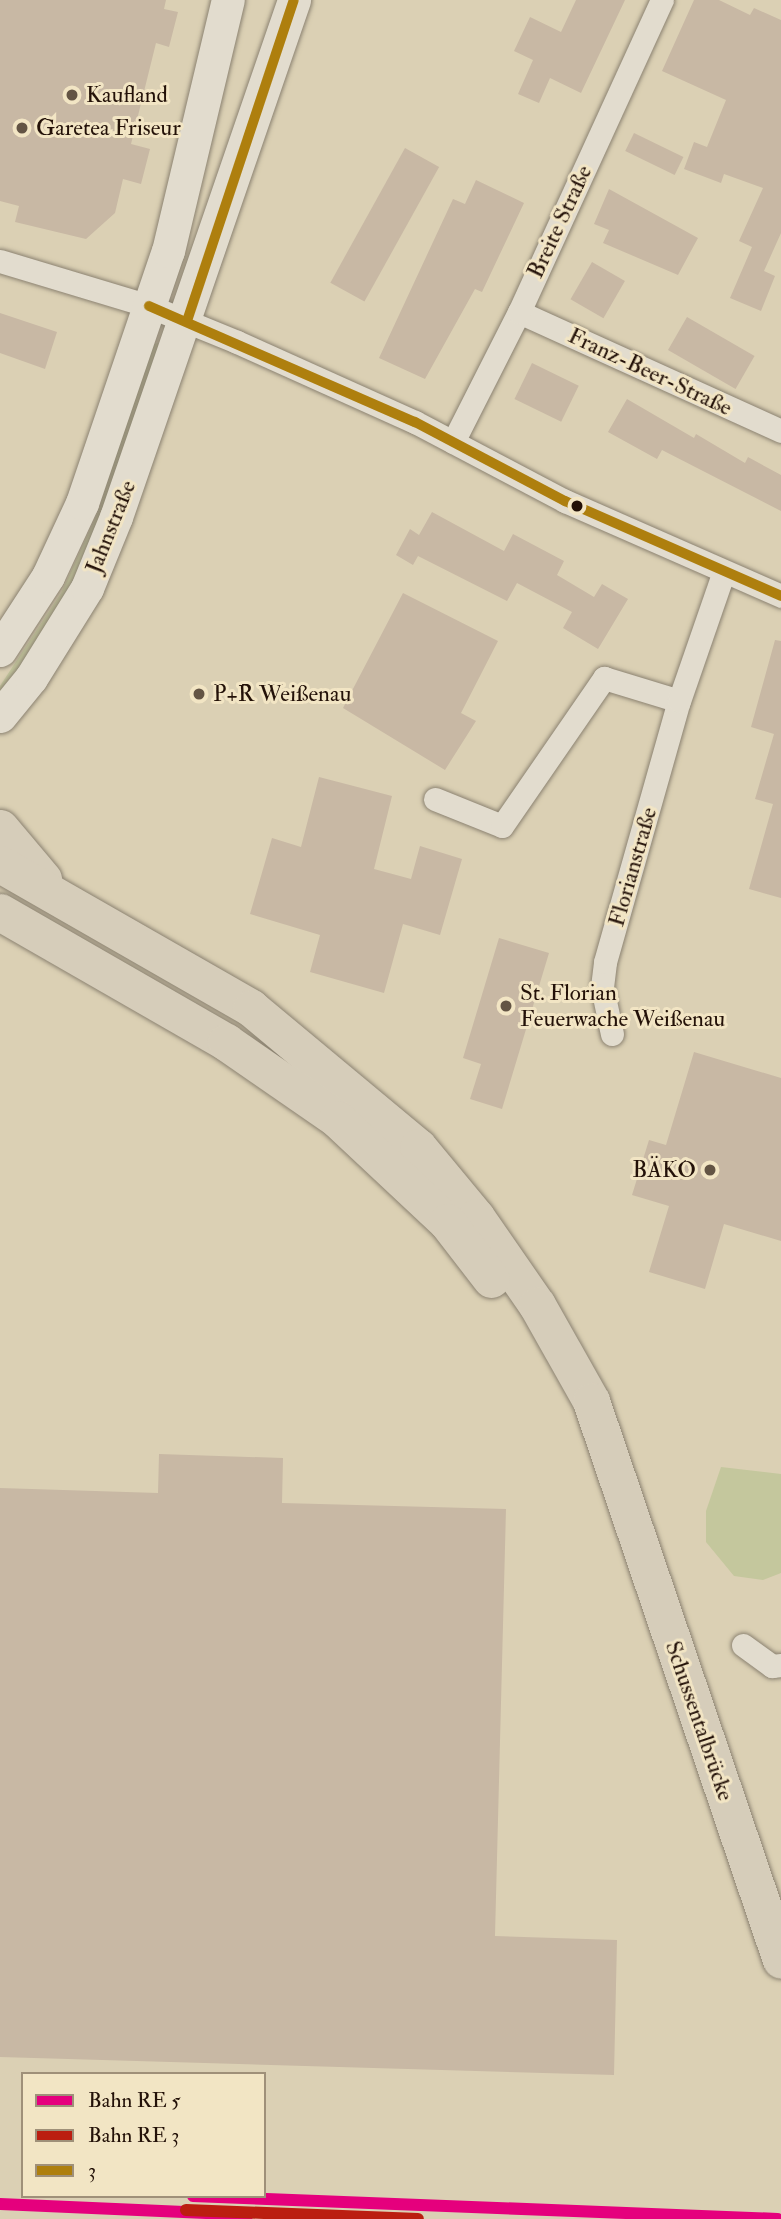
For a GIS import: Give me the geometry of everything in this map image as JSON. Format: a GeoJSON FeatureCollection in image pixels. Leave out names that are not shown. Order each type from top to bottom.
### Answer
{"type":"FeatureCollection","features":[{"type":"Feature","properties":{"kind":"main road","name":"Jahnstraße"},"geometry":{"type":"LineString","coordinates":[[0,650],[48,576],[82,503],[171,240],[228,0]]}},
{"type":"Feature","properties":{"kind":"main road","name":"Jahnstraße"},"geometry":{"type":"LineString","coordinates":[[0,716],[32,678],[87,588],[187,321],[294,0]]}},
{"type":"Feature","properties":{"kind":"main road"},"geometry":{"type":"LineString","coordinates":[[0,828],[52,891]]}},
{"type":"Feature","properties":{"kind":"main road"},"geometry":{"type":"LineString","coordinates":[[0,864],[52,891],[251,1008],[418,1147],[476,1216],[537,1305],[591,1401],[612,1475]]}},
{"type":"Feature","properties":{"kind":"main road"},"geometry":{"type":"LineString","coordinates":[[0,912],[226,1042],[337,1119],[395,1170],[447,1222],[495,1284],[612,1475]]}},
{"type":"Feature","properties":{"kind":"main road","name":"Schussentalbrücke"},"geometry":{"type":"LineString","coordinates":[[612,1475],[781,1960]]}},
{"type":"Feature","properties":{"kind":"street","name":"Breite Straße"},"geometry":{"type":"LineString","coordinates":[[453,442],[519,312],[662,0]]}},
{"type":"Feature","properties":{"kind":"street"},"geometry":{"type":"LineString","coordinates":[[0,261],[149,306],[187,321],[453,442],[723,574],[781,596]]}},
{"type":"Feature","properties":{"kind":"street","name":"Franz-Beer-Straße"},"geometry":{"type":"LineString","coordinates":[[519,312],[779,425]]}},
{"type":"Feature","properties":{"kind":"street","name":"Florianstraße"},"geometry":{"type":"LineString","coordinates":[[612,1034],[602,987],[606,962],[679,701],[723,574]]}},
{"type":"Feature","properties":{"kind":"street"},"geometry":{"type":"LineString","coordinates":[[435,799],[502,826],[604,678],[679,701]]}},
{"type":"Feature","properties":{"kind":"street"},"geometry":{"type":"LineString","coordinates":[[743,1645],[772,1666],[781,1665]]}},
{"type":"Feature","properties":{"kind":"green space"},"geometry":{"type":"Polygon","coordinates":[[[158,343],[159,357],[69,597],[0,698],[0,686],[61,593],[98,512],[151,345],[158,343]]]}},
{"type":"Feature","properties":{"kind":"green space"},"geometry":{"type":"Polygon","coordinates":[[[721,1467],[781,1474],[781,1573],[763,1580],[734,1576],[706,1542],[706,1511],[721,1467]]]}},
{"type":"Feature","properties":{"kind":"building","name":"Kaufland"},"geometry":{"type":"Polygon","coordinates":[[[0,0],[166,0],[164,9],[178,12],[169,47],[156,43],[131,144],[150,149],[141,184],[123,179],[115,213],[86,239],[15,222],[19,206],[0,201],[0,0]]]}},
{"type":"Feature","properties":{"kind":"building"},"geometry":{"type":"Polygon","coordinates":[[[576,0],[625,0],[581,93],[550,78],[539,103],[518,94],[533,60],[514,51],[530,17],[561,32],[576,0]]]}},
{"type":"Feature","properties":{"kind":"building"},"geometry":{"type":"Polygon","coordinates":[[[694,0],[719,0],[750,15],[754,8],[781,20],[781,233],[764,271],[775,276],[761,311],[730,298],[752,247],[739,241],[763,188],[724,174],[721,183],[684,169],[694,142],[707,147],[726,100],[662,71],[694,0]]]}},
{"type":"Feature","properties":{"kind":"building"},"geometry":{"type":"Polygon","coordinates":[[[634,133],[683,157],[675,175],[625,151],[634,133]]]}},
{"type":"Feature","properties":{"kind":"building"},"geometry":{"type":"Polygon","coordinates":[[[405,148],[439,167],[364,302],[330,283],[405,148]]]}},
{"type":"Feature","properties":{"kind":"building"},"geometry":{"type":"Polygon","coordinates":[[[476,180],[524,203],[482,292],[475,289],[425,379],[379,358],[453,199],[465,204],[476,180]]]}},
{"type":"Feature","properties":{"kind":"building"},"geometry":{"type":"Polygon","coordinates":[[[609,189],[698,238],[678,275],[603,243],[609,230],[594,224],[609,189]]]}},
{"type":"Feature","properties":{"kind":"building"},"geometry":{"type":"Polygon","coordinates":[[[592,262],[625,281],[603,318],[570,299],[592,262]]]}},
{"type":"Feature","properties":{"kind":"building"},"geometry":{"type":"Polygon","coordinates":[[[0,313],[57,332],[45,369],[0,353],[0,313]]]}},
{"type":"Feature","properties":{"kind":"building"},"geometry":{"type":"Polygon","coordinates":[[[687,317],[755,356],[736,389],[668,350],[687,317]]]}},
{"type":"Feature","properties":{"kind":"building"},"geometry":{"type":"Polygon","coordinates":[[[532,363],[579,386],[561,422],[514,399],[532,363]]]}},
{"type":"Feature","properties":{"kind":"building"},"geometry":{"type":"Polygon","coordinates":[[[627,399],[694,438],[696,434],[745,463],[748,457],[781,475],[781,511],[662,450],[657,459],[608,432],[627,399]]]}},
{"type":"Feature","properties":{"kind":"building"},"geometry":{"type":"Polygon","coordinates":[[[432,512],[504,551],[513,534],[564,561],[557,575],[594,597],[602,584],[628,599],[598,649],[563,628],[572,612],[517,583],[507,601],[418,556],[413,565],[396,555],[410,529],[419,535],[432,512]]]}},
{"type":"Feature","properties":{"kind":"building"},"geometry":{"type":"Polygon","coordinates":[[[403,593],[498,641],[461,713],[476,721],[445,770],[343,708],[403,593]]]}},
{"type":"Feature","properties":{"kind":"building"},"geometry":{"type":"Polygon","coordinates":[[[775,640],[781,641],[781,898],[749,889],[773,804],[755,799],[774,734],[751,727],[775,640]]]}},
{"type":"Feature","properties":{"kind":"building"},"geometry":{"type":"Polygon","coordinates":[[[319,777],[392,796],[374,869],[411,879],[420,846],[462,859],[440,935],[403,924],[384,993],[310,972],[320,935],[250,914],[272,838],[301,847],[319,777]]]}},
{"type":"Feature","properties":{"kind":"building","name":"St. Florian Feuerwache Weißenau"},"geometry":{"type":"Polygon","coordinates":[[[499,938],[549,953],[502,1109],[470,1099],[481,1064],[463,1058],[499,938]]]}},
{"type":"Feature","properties":{"kind":"building","name":"BÄKO"},"geometry":{"type":"Polygon","coordinates":[[[694,1052],[781,1078],[781,1241],[724,1224],[705,1289],[649,1272],[669,1206],[632,1195],[649,1140],[666,1145],[694,1052]]]}},
{"type":"Feature","properties":{"kind":"building"},"geometry":{"type":"Polygon","coordinates":[[[159,1454],[283,1458],[282,1503],[506,1509],[495,1936],[617,1940],[614,2075],[0,2057],[0,1488],[158,1493],[159,1454]]]}},
{"type":"Feature","properties":{"kind":"transit line","name":"3"},"geometry":{"type":"LineString","coordinates":[[187,321],[294,0]]}},
{"type":"Feature","properties":{"kind":"transit line","name":"3"},"geometry":{"type":"LineString","coordinates":[[149,306],[415,422],[565,501],[781,596]]}},
{"type":"Feature","properties":{"kind":"transit line"},"geometry":{"type":"LineString","coordinates":[[244,2198],[778,2219]]}},
{"type":"Feature","properties":{"kind":"transit line"},"geometry":{"type":"LineString","coordinates":[[0,2204],[248,2215]]}},
{"type":"Feature","properties":{"kind":"transit line"},"geometry":{"type":"LineString","coordinates":[[186,2210],[418,2219]]}},
{"type":"Feature","properties":{"kind":"place","name":"Kaufland"},"geometry":{"type":"Point","coordinates":[72,95]}},
{"type":"Feature","properties":{"kind":"place","name":"Garetea Friseur"},"geometry":{"type":"Point","coordinates":[22,128]}},
{"type":"Feature","properties":{"kind":"place","name":"P+R Weißenau"},"geometry":{"type":"Point","coordinates":[199,694]}},
{"type":"Feature","properties":{"kind":"place","name":"St. Florian Feuerwache Weißenau"},"geometry":{"type":"Point","coordinates":[506,1006]}},
{"type":"Feature","properties":{"kind":"place","name":"BÄKO"},"geometry":{"type":"Point","coordinates":[710,1170]}}]}
